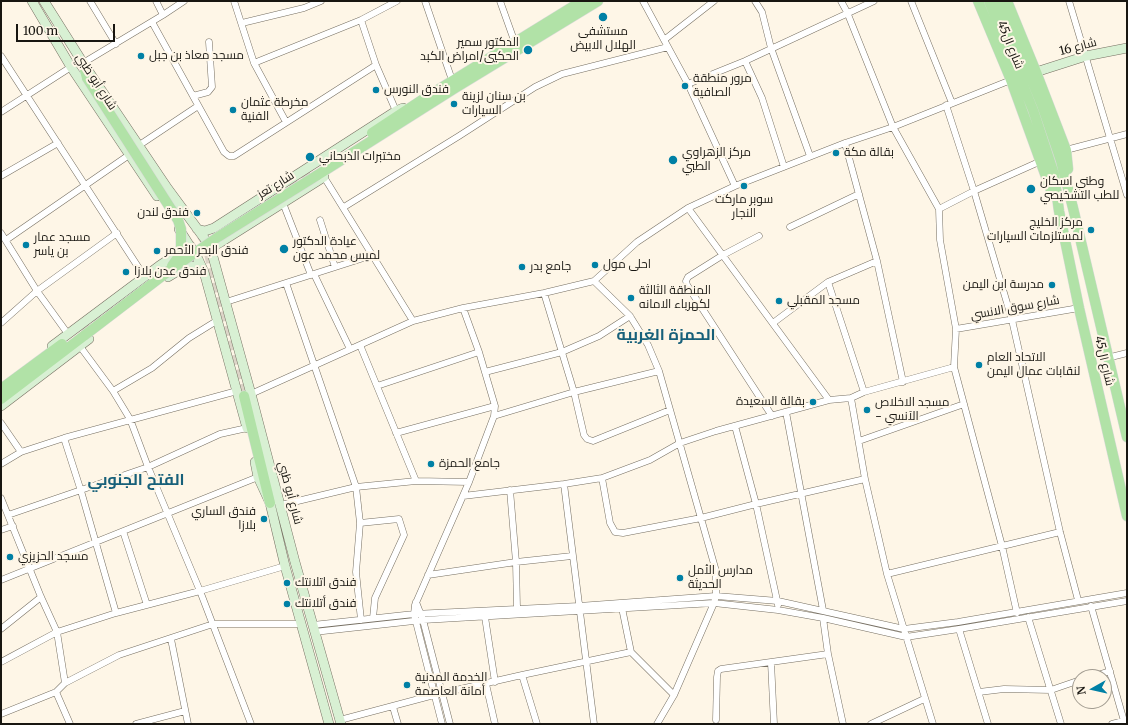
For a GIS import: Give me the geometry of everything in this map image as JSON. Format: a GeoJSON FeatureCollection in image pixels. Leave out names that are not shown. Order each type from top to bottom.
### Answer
{"type":"FeatureCollection","features":[{"type":"Feature","properties":{"kind":"main road","name":"شارع أبو ظبي"},"geometry":{"type":"LineString","coordinates":[[32,1],[71,67],[189,244],[204,272],[218,320],[244,394]]}},
{"type":"Feature","properties":{"kind":"main road","name":"شارع أبو ظبي"},"geometry":{"type":"LineString","coordinates":[[44,1],[138,146],[210,246],[225,297],[244,394],[247,428],[258,477],[275,504],[295,562],[340,722]]}},
{"type":"Feature","properties":{"kind":"main road","name":"شارع تعز"},"geometry":{"type":"LineString","coordinates":[[4,387],[168,274],[218,237],[318,174],[427,101],[582,1]]}},
{"type":"Feature","properties":{"kind":"main road","name":"شارع تعز"},"geometry":{"type":"LineString","coordinates":[[454,84],[598,1]]}},
{"type":"Feature","properties":{"kind":"main road","name":"شارع ال45"},"geometry":{"type":"LineString","coordinates":[[978,1],[1011,80],[1059,211]]}},
{"type":"Feature","properties":{"kind":"main road","name":"شارع ال45"},"geometry":{"type":"LineString","coordinates":[[989,1],[1033,110],[1054,174],[1059,211],[1079,308],[1127,516]]}},
{"type":"Feature","properties":{"kind":"main road","name":"شارع ال45"},"geometry":{"type":"LineString","coordinates":[[999,1],[1042,105],[1061,161],[1126,433]]}},
{"type":"Feature","properties":{"kind":"main road","name":"شارع ال45"},"geometry":{"type":"LineString","coordinates":[[1007,1],[1066,150],[1073,208]]}},
{"type":"Feature","properties":{"kind":"main road","name":"شارع 16"},"geometry":{"type":"LineString","coordinates":[[1036,72],[1086,56],[1127,48]]}},
{"type":"Feature","properties":{"kind":"main road"},"geometry":{"type":"LineString","coordinates":[[83,63],[87,78],[178,220],[181,229],[181,247],[177,259],[168,274]]}},
{"type":"Feature","properties":{"kind":"main road"},"geometry":{"type":"LineString","coordinates":[[197,229],[205,231],[214,228],[246,209],[396,111],[427,101]]}},
{"type":"Feature","properties":{"kind":"main road"},"geometry":{"type":"LineString","coordinates":[[4,387],[42,354],[144,276],[189,244],[210,246],[221,242],[283,203],[318,174]]}},
{"type":"Feature","properties":{"kind":"main road"},"geometry":{"type":"LineString","coordinates":[[158,197],[162,200],[166,199],[170,194],[168,189]]}},
{"type":"Feature","properties":{"kind":"main road"},"geometry":{"type":"LineString","coordinates":[[246,209],[242,213],[243,218],[249,223],[254,222]]}},
{"type":"Feature","properties":{"kind":"main road"},"geometry":{"type":"LineString","coordinates":[[172,256],[176,250],[178,242],[177,226]]}},
{"type":"Feature","properties":{"kind":"main road"},"geometry":{"type":"LineString","coordinates":[[215,263],[221,242]]}},
{"type":"Feature","properties":{"kind":"main road"},"geometry":{"type":"LineString","coordinates":[[189,244],[203,250],[215,263]]}},
{"type":"Feature","properties":{"kind":"main road"},"geometry":{"type":"LineString","coordinates":[[158,266],[164,265],[168,267],[170,271],[168,274]]}},
{"type":"Feature","properties":{"kind":"main road"},"geometry":{"type":"LineString","coordinates":[[1,406],[80,346],[168,274],[189,266],[195,266],[204,272]]}},
{"type":"Feature","properties":{"kind":"main road"},"geometry":{"type":"LineString","coordinates":[[212,297],[216,290],[220,290],[225,297]]}},
{"type":"Feature","properties":{"kind":"main road","name":"شارع تعز"},"geometry":{"type":"LineString","coordinates":[[1,399],[83,332]]}},
{"type":"Feature","properties":{"kind":"main road"},"geometry":{"type":"LineString","coordinates":[[244,394],[275,504]]}},
{"type":"Feature","properties":{"kind":"main road","name":"شارع أبو ظبي"},"geometry":{"type":"LineString","coordinates":[[275,504],[286,566],[329,724]]}},
{"type":"Feature","properties":{"kind":"street"},"geometry":{"type":"LineString","coordinates":[[90,1],[116,44]]}},
{"type":"Feature","properties":{"kind":"street"},"geometry":{"type":"LineString","coordinates":[[156,1],[164,15]]}},
{"type":"Feature","properties":{"kind":"street"},"geometry":{"type":"LineString","coordinates":[[83,63],[164,15],[184,1]]}},
{"type":"Feature","properties":{"kind":"street"},"geometry":{"type":"LineString","coordinates":[[234,1],[254,63],[286,122]]}},
{"type":"Feature","properties":{"kind":"street"},"geometry":{"type":"LineString","coordinates":[[242,23],[304,8],[320,1]]}},
{"type":"Feature","properties":{"kind":"street"},"geometry":{"type":"LineString","coordinates":[[254,63],[361,20],[397,1]]}},
{"type":"Feature","properties":{"kind":"street"},"geometry":{"type":"LineString","coordinates":[[425,1],[454,84]]}},
{"type":"Feature","properties":{"kind":"street"},"geometry":{"type":"LineString","coordinates":[[500,1],[516,43]]}},
{"type":"Feature","properties":{"kind":"street"},"geometry":{"type":"LineString","coordinates":[[643,1],[688,84],[734,186]]}},
{"type":"Feature","properties":{"kind":"street"},"geometry":{"type":"LineString","coordinates":[[664,40],[714,1]]}},
{"type":"Feature","properties":{"kind":"street"},"geometry":{"type":"LineString","coordinates":[[755,1],[762,12],[771,48],[810,156]]}},
{"type":"Feature","properties":{"kind":"street"},"geometry":{"type":"LineString","coordinates":[[841,1],[847,12],[893,127],[939,209],[940,240],[956,329],[954,367],[1002,546],[1017,613]]}},
{"type":"Feature","properties":{"kind":"street"},"geometry":{"type":"LineString","coordinates":[[688,84],[745,60],[847,12],[874,1]]}},
{"type":"Feature","properties":{"kind":"street"},"geometry":{"type":"LineString","coordinates":[[911,1],[949,104],[1012,320],[1060,532],[1078,600]]}},
{"type":"Feature","properties":{"kind":"street"},"geometry":{"type":"LineString","coordinates":[[1069,1],[1127,195]]}},
{"type":"Feature","properties":{"kind":"street"},"geometry":{"type":"LineString","coordinates":[[361,20],[376,65],[396,111]]}},
{"type":"Feature","properties":{"kind":"street"},"geometry":{"type":"LineString","coordinates":[[152,22],[224,152],[229,156],[234,156],[376,65]]}},
{"type":"Feature","properties":{"kind":"street"},"geometry":{"type":"LineString","coordinates":[[193,96],[208,92],[212,87],[209,42]]}},
{"type":"Feature","properties":{"kind":"street"},"geometry":{"type":"LineString","coordinates":[[344,207],[535,87],[562,74],[668,47]]}},
{"type":"Feature","properties":{"kind":"street"},"geometry":{"type":"LineString","coordinates":[[1,56],[117,232],[144,276]]}},
{"type":"Feature","properties":{"kind":"street"},"geometry":{"type":"LineString","coordinates":[[745,60],[762,98],[784,167]]}},
{"type":"Feature","properties":{"kind":"street"},"geometry":{"type":"LineString","coordinates":[[1,112],[71,67]]}},
{"type":"Feature","properties":{"kind":"street"},"geometry":{"type":"LineString","coordinates":[[1,464],[22,452],[64,438],[130,420],[244,394],[413,321],[463,308],[544,293],[594,281],[636,242],[688,208],[734,186],[845,143],[893,127],[1011,80]]}},
{"type":"Feature","properties":{"kind":"street"},"geometry":{"type":"LineString","coordinates":[[138,146],[198,106]]}},
{"type":"Feature","properties":{"kind":"street"},"geometry":{"type":"LineString","coordinates":[[1066,150],[1127,134]]}},
{"type":"Feature","properties":{"kind":"street"},"geometry":{"type":"LineString","coordinates":[[1,176],[58,143]]}},
{"type":"Feature","properties":{"kind":"street"},"geometry":{"type":"LineString","coordinates":[[845,143],[877,261],[903,382]]}},
{"type":"Feature","properties":{"kind":"street"},"geometry":{"type":"LineString","coordinates":[[6,240],[129,155]]}},
{"type":"Feature","properties":{"kind":"street"},"geometry":{"type":"LineString","coordinates":[[939,209],[974,191],[1041,161]]}},
{"type":"Feature","properties":{"kind":"street"},"geometry":{"type":"LineString","coordinates":[[318,174],[344,207],[413,321]]}},
{"type":"Feature","properties":{"kind":"street"},"geometry":{"type":"LineString","coordinates":[[790,226],[859,194]]}},
{"type":"Feature","properties":{"kind":"street"},"geometry":{"type":"LineString","coordinates":[[283,203],[313,274],[350,349]]}},
{"type":"Feature","properties":{"kind":"street"},"geometry":{"type":"LineString","coordinates":[[688,208],[829,400]]}},
{"type":"Feature","properties":{"kind":"street"},"geometry":{"type":"LineString","coordinates":[[320,220],[335,267]]}},
{"type":"Feature","properties":{"kind":"street"},"geometry":{"type":"LineString","coordinates":[[1,323],[37,290],[117,232]]}},
{"type":"Feature","properties":{"kind":"street"},"geometry":{"type":"LineString","coordinates":[[1,233],[37,290],[68,334]]}},
{"type":"Feature","properties":{"kind":"street"},"geometry":{"type":"LineString","coordinates":[[759,236],[723,255],[688,277],[686,280],[687,285],[772,416]]}},
{"type":"Feature","properties":{"kind":"street"},"geometry":{"type":"LineString","coordinates":[[225,297],[286,283],[373,255]]}},
{"type":"Feature","properties":{"kind":"street"},"geometry":{"type":"LineString","coordinates":[[773,323],[828,282],[877,261]]}},
{"type":"Feature","properties":{"kind":"street"},"geometry":{"type":"LineString","coordinates":[[594,281],[630,316],[648,345],[659,371],[716,571],[716,596],[714,604],[674,695],[657,724]]}},
{"type":"Feature","properties":{"kind":"street"},"geometry":{"type":"LineString","coordinates":[[828,282],[864,392]]}},
{"type":"Feature","properties":{"kind":"street"},"geometry":{"type":"LineString","coordinates":[[286,283],[356,486],[360,523],[356,572],[361,620]]}},
{"type":"Feature","properties":{"kind":"street"},"geometry":{"type":"LineString","coordinates":[[544,293],[574,392],[584,435],[587,439],[593,441],[670,410]]}},
{"type":"Feature","properties":{"kind":"street"},"geometry":{"type":"LineString","coordinates":[[442,724],[414,614],[416,602],[469,482],[494,416],[495,406],[479,352],[463,308]]}},
{"type":"Feature","properties":{"kind":"street","name":"شارع سوق الانسي"},"geometry":{"type":"LineString","coordinates":[[956,329],[1079,308]]}},
{"type":"Feature","properties":{"kind":"street"},"geometry":{"type":"LineString","coordinates":[[485,372],[562,352],[599,336],[630,316]]}},
{"type":"Feature","properties":{"kind":"street"},"geometry":{"type":"LineString","coordinates":[[113,391],[152,368],[188,338],[218,320]]}},
{"type":"Feature","properties":{"kind":"street"},"geometry":{"type":"LineString","coordinates":[[360,345],[416,481]]}},
{"type":"Feature","properties":{"kind":"street"},"geometry":{"type":"LineString","coordinates":[[80,346],[113,391],[130,420],[200,591],[251,724]]}},
{"type":"Feature","properties":{"kind":"street"},"geometry":{"type":"LineString","coordinates":[[377,386],[479,352]]}},
{"type":"Feature","properties":{"kind":"street"},"geometry":{"type":"LineString","coordinates":[[1108,358],[1127,353]]}},
{"type":"Feature","properties":{"kind":"street"},"geometry":{"type":"LineString","coordinates":[[463,496],[602,478],[650,460],[680,443],[829,400],[851,398],[864,392],[954,367]]}},
{"type":"Feature","properties":{"kind":"street"},"geometry":{"type":"LineString","coordinates":[[494,416],[574,392],[659,371]]}},
{"type":"Feature","properties":{"kind":"street"},"geometry":{"type":"LineString","coordinates":[[851,398],[864,479],[887,574],[924,699],[933,724]]}},
{"type":"Feature","properties":{"kind":"street"},"geometry":{"type":"LineString","coordinates":[[859,441],[964,404]]}},
{"type":"Feature","properties":{"kind":"street"},"geometry":{"type":"LineString","coordinates":[[396,433],[495,406]]}},
{"type":"Feature","properties":{"kind":"street"},"geometry":{"type":"LineString","coordinates":[[786,412],[823,610]]}},
{"type":"Feature","properties":{"kind":"street"},"geometry":{"type":"LineString","coordinates":[[1,423],[22,452]]}},
{"type":"Feature","properties":{"kind":"street"},"geometry":{"type":"LineString","coordinates":[[735,426],[756,504],[778,601],[778,610]]}},
{"type":"Feature","properties":{"kind":"street"},"geometry":{"type":"LineString","coordinates":[[8,515],[148,467],[220,434],[247,428]]}},
{"type":"Feature","properties":{"kind":"street"},"geometry":{"type":"LineString","coordinates":[[64,438],[116,612]]}},
{"type":"Feature","properties":{"kind":"street"},"geometry":{"type":"LineString","coordinates":[[1,580],[258,477]]}},
{"type":"Feature","properties":{"kind":"street"},"geometry":{"type":"LineString","coordinates":[[602,478],[610,523],[615,532],[623,533],[701,518],[800,493],[864,479]]}},
{"type":"Feature","properties":{"kind":"street"},"geometry":{"type":"LineString","coordinates":[[275,504],[356,486],[416,481],[469,482]]}},
{"type":"Feature","properties":{"kind":"street"},"geometry":{"type":"LineString","coordinates":[[564,484],[594,724]]}},
{"type":"Feature","properties":{"kind":"street"},"geometry":{"type":"LineString","coordinates":[[510,490],[516,562],[516,608]]}},
{"type":"Feature","properties":{"kind":"street"},"geometry":{"type":"LineString","coordinates":[[1,498],[29,569],[57,632],[65,683]]}},
{"type":"Feature","properties":{"kind":"street"},"geometry":{"type":"LineString","coordinates":[[360,523],[399,519],[404,535],[375,598],[372,618]]}},
{"type":"Feature","properties":{"kind":"street"},"geometry":{"type":"LineString","coordinates":[[1,530],[13,526]]}},
{"type":"Feature","properties":{"kind":"street"},"geometry":{"type":"LineString","coordinates":[[123,531],[147,605]]}},
{"type":"Feature","properties":{"kind":"street"},"geometry":{"type":"LineString","coordinates":[[887,574],[1060,532]]}},
{"type":"Feature","properties":{"kind":"street"},"geometry":{"type":"LineString","coordinates":[[428,575],[516,562],[572,556]]}},
{"type":"Feature","properties":{"kind":"street"},"geometry":{"type":"LineString","coordinates":[[1,662],[57,632],[116,612],[200,591],[286,566]]}},
{"type":"Feature","properties":{"kind":"street"},"geometry":{"type":"LineString","coordinates":[[314,629],[423,620],[485,617],[716,596],[778,601],[904,629],[1017,613],[1078,600],[1127,592]]}},
{"type":"Feature","properties":{"kind":"street"},"geometry":{"type":"LineString","coordinates":[[1,629],[41,597]]}},
{"type":"Feature","properties":{"kind":"street"},"geometry":{"type":"LineString","coordinates":[[314,629],[372,618],[414,614],[516,608],[622,608],[714,604],[778,610],[906,636],[959,629],[1127,601]]}},
{"type":"Feature","properties":{"kind":"street"},"geometry":{"type":"LineString","coordinates":[[416,602],[422,614],[450,724]]}},
{"type":"Feature","properties":{"kind":"street"},"geometry":{"type":"LineString","coordinates":[[1091,606],[1109,669]]}},
{"type":"Feature","properties":{"kind":"street"},"geometry":{"type":"LineString","coordinates":[[622,608],[631,652],[674,695]]}},
{"type":"Feature","properties":{"kind":"street"},"geometry":{"type":"LineString","coordinates":[[485,617],[495,682]]}},
{"type":"Feature","properties":{"kind":"street"},"geometry":{"type":"LineString","coordinates":[[1028,617],[1061,724]]}},
{"type":"Feature","properties":{"kind":"street"},"geometry":{"type":"LineString","coordinates":[[823,618],[828,654],[842,724]]}},
{"type":"Feature","properties":{"kind":"street"},"geometry":{"type":"LineString","coordinates":[[1,714],[56,692],[65,683],[119,655],[213,624],[301,624]]}},
{"type":"Feature","properties":{"kind":"street"},"geometry":{"type":"LineString","coordinates":[[959,629],[988,724]]}},
{"type":"Feature","properties":{"kind":"street"},"geometry":{"type":"LineString","coordinates":[[171,639],[188,724]]}},
{"type":"Feature","properties":{"kind":"street"},"geometry":{"type":"LineString","coordinates":[[340,722],[434,695],[631,652]]}},
{"type":"Feature","properties":{"kind":"street"},"geometry":{"type":"LineString","coordinates":[[716,720],[717,677],[718,672],[721,669],[828,654]]}},
{"type":"Feature","properties":{"kind":"street"},"geometry":{"type":"LineString","coordinates":[[771,662],[774,724]]}},
{"type":"Feature","properties":{"kind":"street"},"geometry":{"type":"LineString","coordinates":[[522,675],[537,724]]}},
{"type":"Feature","properties":{"kind":"street"},"geometry":{"type":"LineString","coordinates":[[1112,677],[1126,720],[1112,724]]}},
{"type":"Feature","properties":{"kind":"street"},"geometry":{"type":"LineString","coordinates":[[979,692],[1004,689],[1051,690],[1072,683]]}},
{"type":"Feature","properties":{"kind":"street"},"geometry":{"type":"LineString","coordinates":[[486,684],[495,724]]}},
{"type":"Feature","properties":{"kind":"street"},"geometry":{"type":"LineString","coordinates":[[56,692],[70,724]]}},
{"type":"Feature","properties":{"kind":"street"},"geometry":{"type":"LineString","coordinates":[[871,724],[880,722],[924,699]]}},
{"type":"Feature","properties":{"kind":"street"},"geometry":{"type":"LineString","coordinates":[[393,706],[398,724]]}},
{"type":"Feature","properties":{"kind":"street"},"geometry":{"type":"LineString","coordinates":[[136,724],[185,711]]}},
{"type":"Feature","properties":{"kind":"tunnel"},"geometry":{"type":"LineString","coordinates":[[176,260],[215,232],[313,171]]}},
{"type":"Feature","properties":{"kind":"tunnel"},"geometry":{"type":"LineString","coordinates":[[209,253],[218,297],[244,396]]}},
{"type":"Feature","properties":{"kind":"tunnel"},"geometry":{"type":"LineString","coordinates":[[81,330],[150,278]]}},
{"type":"Feature","properties":{"kind":"place","name":"مستشفى الهلال الابيض"},"geometry":{"type":"Point","coordinates":[603,17]}},
{"type":"Feature","properties":{"kind":"place","name":"الدكتور سمير الحكيي/امراض الكبد"},"geometry":{"type":"Point","coordinates":[528,50]}},
{"type":"Feature","properties":{"kind":"place","name":"مسجد معاذ بن جبل"},"geometry":{"type":"Point","coordinates":[141,56]}},
{"type":"Feature","properties":{"kind":"place","name":"مرور منطقة الصافية"},"geometry":{"type":"Point","coordinates":[685,86]}},
{"type":"Feature","properties":{"kind":"place","name":"فندق النورس"},"geometry":{"type":"Point","coordinates":[376,90]}},
{"type":"Feature","properties":{"kind":"place","name":"بن سنان لزينة السيارات"},"geometry":{"type":"Point","coordinates":[454,104]}},
{"type":"Feature","properties":{"kind":"place","name":"مخرطة عثمان الفنية"},"geometry":{"type":"Point","coordinates":[233,110]}},
{"type":"Feature","properties":{"kind":"place","name":"بقالة مكة"},"geometry":{"type":"Point","coordinates":[836,153]}},
{"type":"Feature","properties":{"kind":"place","name":"مختبرات الذبحاني"},"geometry":{"type":"Point","coordinates":[310,157]}},
{"type":"Feature","properties":{"kind":"place","name":"مركز الزهراوي الطبي"},"geometry":{"type":"Point","coordinates":[673,160]}},
{"type":"Feature","properties":{"kind":"place","name":"سوبر ماركت النجار"},"geometry":{"type":"Point","coordinates":[744,186]}},
{"type":"Feature","properties":{"kind":"place","name":"وطني اسكان للطب التشخيصي"},"geometry":{"type":"Point","coordinates":[1031,189]}},
{"type":"Feature","properties":{"kind":"place","name":"فندق لندن"},"geometry":{"type":"Point","coordinates":[197,213]}},
{"type":"Feature","properties":{"kind":"place","name":"مركز الخليج لمستلزمات السيارات"},"geometry":{"type":"Point","coordinates":[1091,230]}},
{"type":"Feature","properties":{"kind":"place","name":"مسجد عمار بن ياسر"},"geometry":{"type":"Point","coordinates":[26,245]}},
{"type":"Feature","properties":{"kind":"place","name":"عيادة الدكتور لميس محمد عون"},"geometry":{"type":"Point","coordinates":[284,249]}},
{"type":"Feature","properties":{"kind":"place","name":"فندق البحر الأحمر"},"geometry":{"type":"Point","coordinates":[157,251]}},
{"type":"Feature","properties":{"kind":"place","name":"احلى مول"},"geometry":{"type":"Point","coordinates":[595,265]}},
{"type":"Feature","properties":{"kind":"place","name":"جامع بدر"},"geometry":{"type":"Point","coordinates":[522,267]}},
{"type":"Feature","properties":{"kind":"place","name":"فندق عدن بلازا"},"geometry":{"type":"Point","coordinates":[126,272]}},
{"type":"Feature","properties":{"kind":"place","name":"مدرسة ابن اليمن"},"geometry":{"type":"Point","coordinates":[1052,285]}},
{"type":"Feature","properties":{"kind":"place","name":"المنطقة الثالثة لكهرباء الامانه"},"geometry":{"type":"Point","coordinates":[631,298]}},
{"type":"Feature","properties":{"kind":"place","name":"مسجد المقبلي"},"geometry":{"type":"Point","coordinates":[779,301]}},
{"type":"Feature","properties":{"kind":"place","name":"الاتحاد العام لنقابات عمال اليمن"},"geometry":{"type":"Point","coordinates":[979,365]}},
{"type":"Feature","properties":{"kind":"place","name":"بقالة السعيدة"},"geometry":{"type":"Point","coordinates":[813,402]}},
{"type":"Feature","properties":{"kind":"place","name":"مسجد الاخلاص - الآنسي"},"geometry":{"type":"Point","coordinates":[867,410]}},
{"type":"Feature","properties":{"kind":"place","name":"جامع الحمزة"},"geometry":{"type":"Point","coordinates":[431,464]}},
{"type":"Feature","properties":{"kind":"place","name":"فندق الساري بلازا"},"geometry":{"type":"Point","coordinates":[264,519]}},
{"type":"Feature","properties":{"kind":"place","name":"مسجد الحزيزي"},"geometry":{"type":"Point","coordinates":[10,557]}},
{"type":"Feature","properties":{"kind":"place","name":"مدارس الأمل الحديثة"},"geometry":{"type":"Point","coordinates":[680,578]}},
{"type":"Feature","properties":{"kind":"place","name":"فندق اتلانتك"},"geometry":{"type":"Point","coordinates":[287,583]}},
{"type":"Feature","properties":{"kind":"place","name":"فندق أتلانتك"},"geometry":{"type":"Point","coordinates":[287,604]}},
{"type":"Feature","properties":{"kind":"place","name":"الخدمة المدنية أمانة العاصمة"},"geometry":{"type":"Point","coordinates":[407,685]}},
{"type":"Feature","properties":{"kind":"district","name":"الحمزة الغربية"},"geometry":{"type":"Point","coordinates":[666,335]}},
{"type":"Feature","properties":{"kind":"district","name":"الفتح الجنوبي"},"geometry":{"type":"Point","coordinates":[136,480]}}]}
